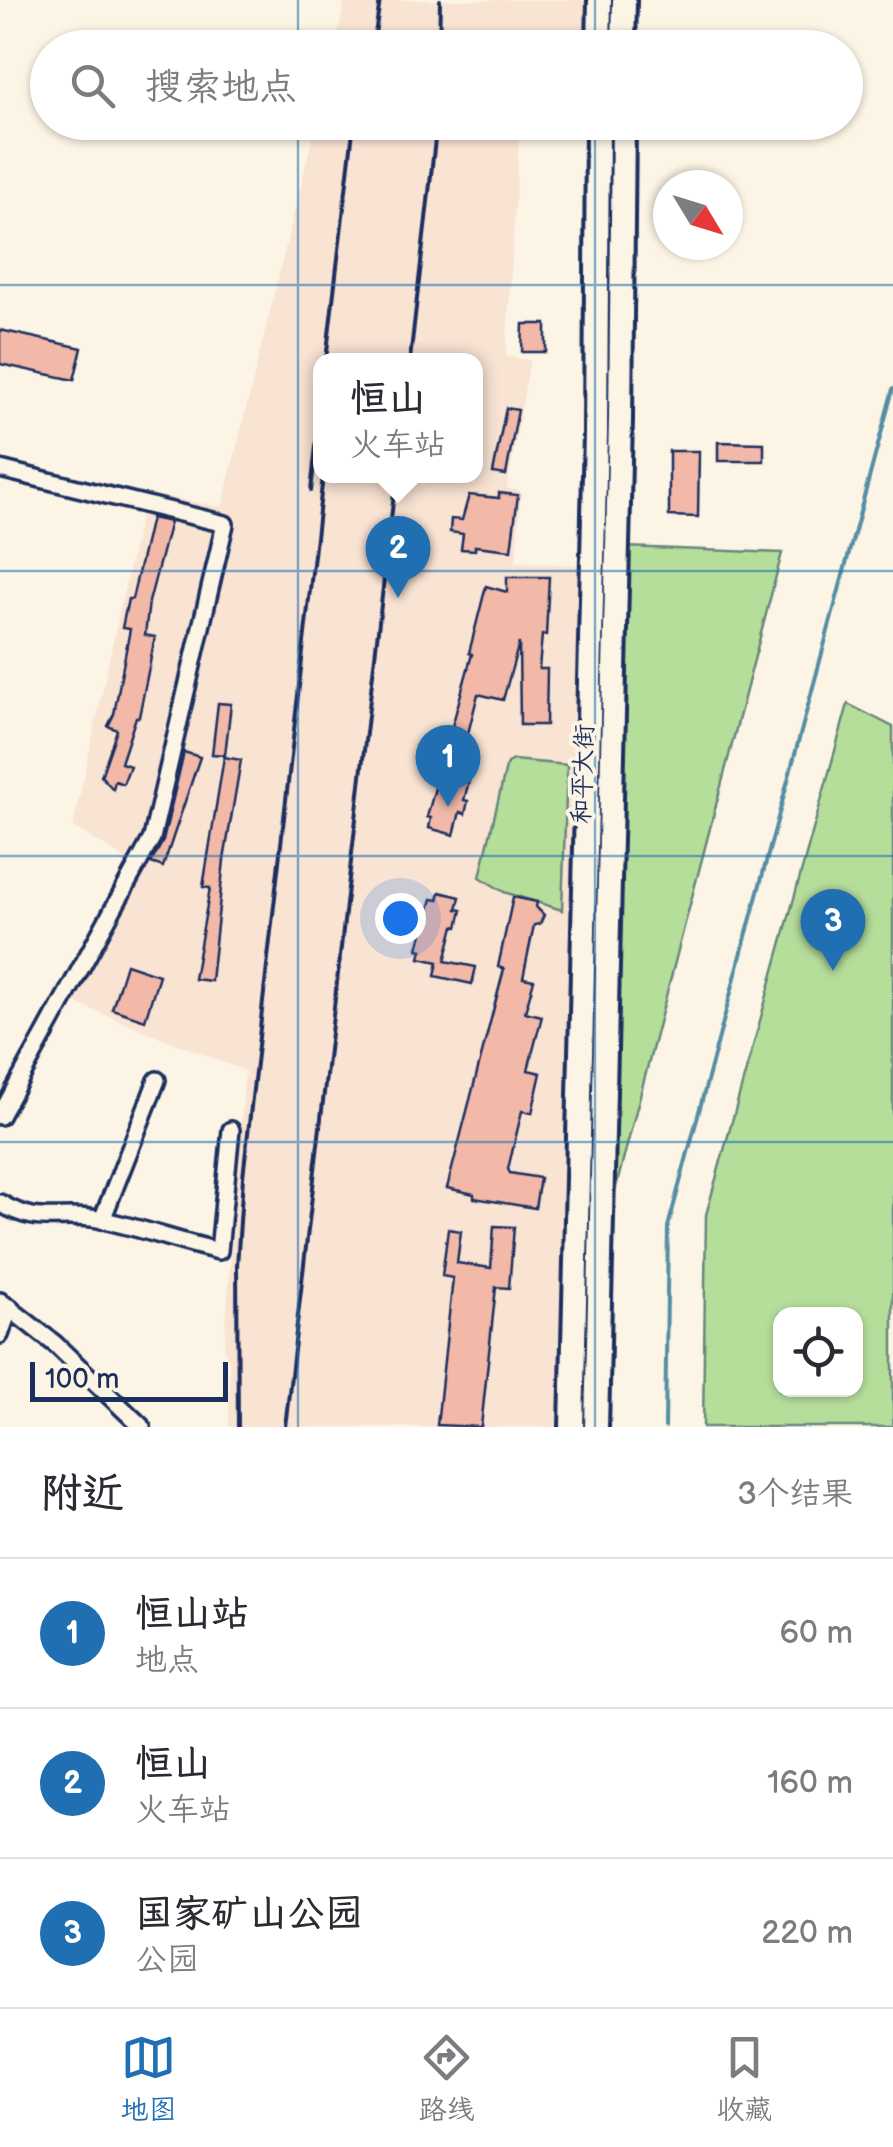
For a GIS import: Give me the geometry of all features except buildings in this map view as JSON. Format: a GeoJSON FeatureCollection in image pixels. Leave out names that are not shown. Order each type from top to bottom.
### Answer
{"type":"FeatureCollection","features":[{"type":"Feature","properties":{"kind":"main road"},"geometry":{"type":"LineString","coordinates":[[599,30],[600,0]]}},
{"type":"Feature","properties":{"kind":"main road"},"geometry":{"type":"LineString","coordinates":[[624,0],[624,30]]}},
{"type":"Feature","properties":{"kind":"main road","name":"和平大街"},"geometry":{"type":"LineString","coordinates":[[572,1427],[596,433],[598,140]]}},
{"type":"Feature","properties":{"kind":"main road","name":"和平大街"},"geometry":{"type":"LineString","coordinates":[[596,1427],[623,140]]}},
{"type":"Feature","properties":{"kind":"street"},"geometry":{"type":"LineString","coordinates":[[0,468],[224,524],[152,838],[0,1116]]}},
{"type":"Feature","properties":{"kind":"street"},"geometry":{"type":"LineString","coordinates":[[102,1220],[157,1080]]}},
{"type":"Feature","properties":{"kind":"street"},"geometry":{"type":"LineString","coordinates":[[0,1203],[27,1216],[102,1220],[219,1250],[231,1130]]}},
{"type":"Feature","properties":{"kind":"street"},"geometry":{"type":"LineString","coordinates":[[0,1335],[5,1304],[55,1344],[142,1427]]}},
{"type":"Feature","properties":{"kind":"shaded area"},"geometry":{"type":"Polygon","coordinates":[[[345,0],[588,0],[587,30],[339,30],[345,0]]]}},
{"type":"Feature","properties":{"kind":"shaded area"},"geometry":{"type":"Polygon","coordinates":[[[312,140],[519,140],[506,356],[530,360],[507,488],[521,491],[516,562],[578,565],[558,1427],[229,1427],[229,1361],[224,1348],[245,1071],[73,1002],[145,871],[73,827],[145,493],[222,507],[312,140]]]}},
{"type":"Feature","properties":{"kind":"green space"},"geometry":{"type":"Polygon","coordinates":[[[625,547],[782,553],[608,1218],[625,547]]]}},
{"type":"Feature","properties":{"kind":"green space"},"geometry":{"type":"Polygon","coordinates":[[[848,704],[893,727],[893,1427],[703,1427],[706,1215],[848,704]]]}},
{"type":"Feature","properties":{"kind":"green space"},"geometry":{"type":"Polygon","coordinates":[[[513,760],[567,765],[562,910],[504,892],[480,877],[507,763],[513,760]]]}},
{"type":"Feature","properties":{"kind":"waterway"},"geometry":{"type":"LineString","coordinates":[[665,1427],[668,1227],[893,389]]}},
{"type":"Feature","properties":{"kind":"railway"},"geometry":{"type":"LineString","coordinates":[[376,30],[380,0]]}},
{"type":"Feature","properties":{"kind":"railway"},"geometry":{"type":"LineString","coordinates":[[439,30],[440,0]]}},
{"type":"Feature","properties":{"kind":"railway"},"geometry":{"type":"LineString","coordinates":[[327,353],[352,140]]}},
{"type":"Feature","properties":{"kind":"railway"},"geometry":{"type":"LineString","coordinates":[[411,353],[435,140]]}},
{"type":"Feature","properties":{"kind":"railway"},"geometry":{"type":"LineString","coordinates":[[311,491],[313,473]]}},
{"type":"Feature","properties":{"kind":"railway"},"geometry":{"type":"LineString","coordinates":[[238,1427],[237,1266],[243,1177],[322,483]]}},
{"type":"Feature","properties":{"kind":"railway"},"geometry":{"type":"LineString","coordinates":[[285,1427],[395,483]]}},
{"type":"Feature","properties":{"kind":"place","name":"恒山"},"geometry":{"type":"Point","coordinates":[398,598]}},
{"type":"Feature","properties":{"kind":"place","name":"恒山站"},"geometry":{"type":"Point","coordinates":[448,807]}},
{"type":"Feature","properties":{"kind":"place","name":"国家矿山公园"},"geometry":{"type":"Point","coordinates":[833,971]}}]}
